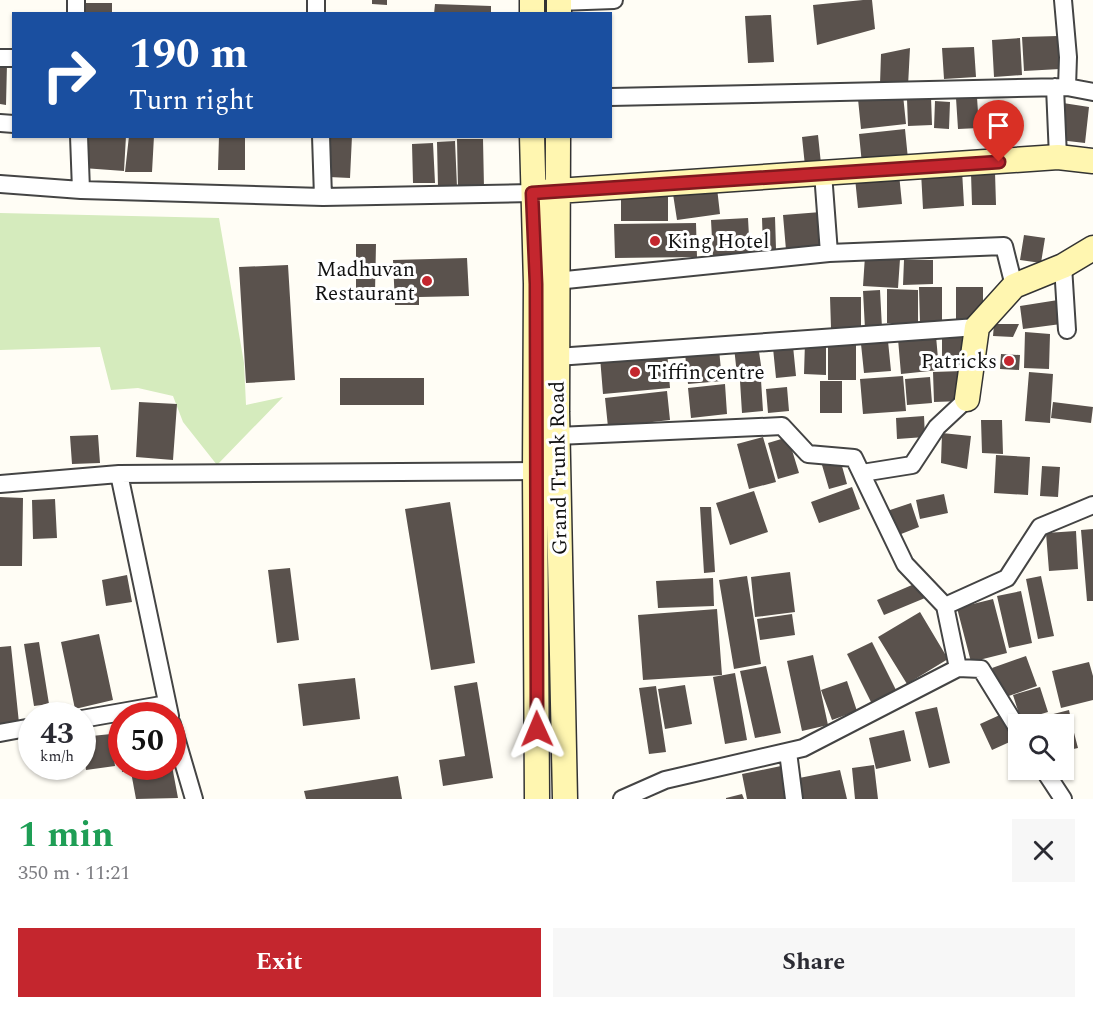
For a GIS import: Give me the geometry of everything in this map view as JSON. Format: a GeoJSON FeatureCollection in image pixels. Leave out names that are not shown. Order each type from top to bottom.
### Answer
{"type":"FeatureCollection","features":[{"type":"Feature","properties":{"kind":"main road","name":"Grand Trunk Road"},"geometry":{"type":"LineString","coordinates":[[532,138],[536,284],[537,799]]}},
{"type":"Feature","properties":{"kind":"main road","name":"Grand Trunk Road"},"geometry":{"type":"LineString","coordinates":[[558,138],[557,436],[565,799]]}},
{"type":"Feature","properties":{"kind":"main road"},"geometry":{"type":"LineString","coordinates":[[532,193],[1058,157],[1093,161]]}},
{"type":"Feature","properties":{"kind":"main road"},"geometry":{"type":"LineString","coordinates":[[967,399],[977,327],[1014,286],[1063,266],[1093,248]]}},
{"type":"Feature","properties":{"kind":"street"},"geometry":{"type":"LineString","coordinates":[[559,5],[614,0]]}},
{"type":"Feature","properties":{"kind":"street"},"geometry":{"type":"LineString","coordinates":[[1058,157],[1061,87],[1068,57],[1063,0]]}},
{"type":"Feature","properties":{"kind":"street"},"geometry":{"type":"LineString","coordinates":[[612,98],[1061,87],[1093,92]]}},
{"type":"Feature","properties":{"kind":"street"},"geometry":{"type":"LineString","coordinates":[[79,138],[81,190]]}},
{"type":"Feature","properties":{"kind":"street"},"geometry":{"type":"LineString","coordinates":[[321,138],[323,197]]}},
{"type":"Feature","properties":{"kind":"street"},"geometry":{"type":"LineString","coordinates":[[823,173],[829,253]]}},
{"type":"Feature","properties":{"kind":"street"},"geometry":{"type":"LineString","coordinates":[[0,184],[81,190],[323,197],[532,193]]}},
{"type":"Feature","properties":{"kind":"street"},"geometry":{"type":"LineString","coordinates":[[556,281],[829,253],[1004,246],[1014,286]]}},
{"type":"Feature","properties":{"kind":"street"},"geometry":{"type":"LineString","coordinates":[[1063,266],[1067,330]]}},
{"type":"Feature","properties":{"kind":"street"},"geometry":{"type":"LineString","coordinates":[[557,357],[977,327]]}},
{"type":"Feature","properties":{"kind":"street"},"geometry":{"type":"LineString","coordinates":[[862,473],[912,465],[937,427],[967,399]]}},
{"type":"Feature","properties":{"kind":"street"},"geometry":{"type":"LineString","coordinates":[[557,436],[782,426],[808,454],[855,458],[905,564],[945,606],[958,668]]}},
{"type":"Feature","properties":{"kind":"street"},"geometry":{"type":"LineString","coordinates":[[0,484],[119,474],[535,471]]}},
{"type":"Feature","properties":{"kind":"street"},"geometry":{"type":"LineString","coordinates":[[119,474],[166,702]]}},
{"type":"Feature","properties":{"kind":"street"},"geometry":{"type":"LineString","coordinates":[[945,606],[1007,578],[1040,526],[1093,505]]}},
{"type":"Feature","properties":{"kind":"street"},"geometry":{"type":"LineString","coordinates":[[622,799],[665,780],[803,748],[958,668],[981,669],[1009,714]]}},
{"type":"Feature","properties":{"kind":"street"},"geometry":{"type":"LineString","coordinates":[[0,733],[18,730]]}},
{"type":"Feature","properties":{"kind":"street"},"geometry":{"type":"LineString","coordinates":[[788,752],[794,799]]}},
{"type":"Feature","properties":{"kind":"street"},"geometry":{"type":"LineString","coordinates":[[186,772],[194,799]]}},
{"type":"Feature","properties":{"kind":"street"},"geometry":{"type":"LineString","coordinates":[[1050,780],[1062,799]]}},
{"type":"Feature","properties":{"kind":"green space"},"geometry":{"type":"Polygon","coordinates":[[[0,213],[219,218],[244,363],[246,405],[283,397],[217,465],[183,422],[173,396],[138,388],[111,390],[100,347],[0,350],[0,213]]]}},
{"type":"Feature","properties":{"kind":"building"},"geometry":{"type":"Polygon","coordinates":[[[372,0],[387,0],[387,5],[372,4],[372,0]]]}},
{"type":"Feature","properties":{"kind":"building"},"geometry":{"type":"Polygon","coordinates":[[[872,0],[875,29],[817,45],[813,5],[872,0]]]}},
{"type":"Feature","properties":{"kind":"building"},"geometry":{"type":"Polygon","coordinates":[[[83,3],[112,3],[112,12],[83,12],[83,3]]]}},
{"type":"Feature","properties":{"kind":"building"},"geometry":{"type":"Polygon","coordinates":[[[435,4],[491,6],[491,12],[434,12],[435,4]]]}},
{"type":"Feature","properties":{"kind":"building"},"geometry":{"type":"Polygon","coordinates":[[[771,15],[774,62],[748,63],[745,16],[771,15]]]}},
{"type":"Feature","properties":{"kind":"building"},"geometry":{"type":"Polygon","coordinates":[[[1058,36],[1060,69],[1024,71],[1022,37],[1058,36]]]}},
{"type":"Feature","properties":{"kind":"building"},"geometry":{"type":"Polygon","coordinates":[[[1020,38],[1022,75],[994,77],[992,40],[1020,38]]]}},
{"type":"Feature","properties":{"kind":"building"},"geometry":{"type":"Polygon","coordinates":[[[974,47],[976,77],[944,79],[942,48],[974,47]]]}},
{"type":"Feature","properties":{"kind":"building"},"geometry":{"type":"Polygon","coordinates":[[[910,48],[908,86],[880,84],[881,54],[910,48]]]}},
{"type":"Feature","properties":{"kind":"building"},"geometry":{"type":"Polygon","coordinates":[[[0,64],[7,64],[6,105],[0,104],[0,64]]]}},
{"type":"Feature","properties":{"kind":"building"},"geometry":{"type":"Polygon","coordinates":[[[903,95],[906,124],[861,129],[858,99],[903,95]]]}},
{"type":"Feature","properties":{"kind":"building"},"geometry":{"type":"Polygon","coordinates":[[[931,97],[932,125],[908,126],[907,99],[931,97]]]}},
{"type":"Feature","properties":{"kind":"building"},"geometry":{"type":"Polygon","coordinates":[[[977,97],[979,128],[958,129],[956,98],[977,97]]]}},
{"type":"Feature","properties":{"kind":"building"},"geometry":{"type":"Polygon","coordinates":[[[935,101],[950,102],[949,129],[934,128],[935,101]]]}},
{"type":"Feature","properties":{"kind":"building"},"geometry":{"type":"Polygon","coordinates":[[[1063,103],[1089,107],[1085,143],[1059,140],[1063,103]]]}},
{"type":"Feature","properties":{"kind":"building"},"geometry":{"type":"Polygon","coordinates":[[[905,129],[908,159],[862,164],[859,134],[905,129]]]}},
{"type":"Feature","properties":{"kind":"building"},"geometry":{"type":"Polygon","coordinates":[[[818,135],[821,164],[805,166],[802,137],[818,135]]]}},
{"type":"Feature","properties":{"kind":"building"},"geometry":{"type":"Polygon","coordinates":[[[85,138],[126,138],[124,171],[83,168],[85,138]]]}},
{"type":"Feature","properties":{"kind":"building"},"geometry":{"type":"Polygon","coordinates":[[[129,138],[154,138],[152,172],[125,172],[129,138]]]}},
{"type":"Feature","properties":{"kind":"building"},"geometry":{"type":"Polygon","coordinates":[[[219,138],[245,138],[245,170],[218,170],[219,138]]]}},
{"type":"Feature","properties":{"kind":"building"},"geometry":{"type":"Polygon","coordinates":[[[331,138],[352,138],[350,178],[329,177],[331,138]]]}},
{"type":"Feature","properties":{"kind":"building"},"geometry":{"type":"Polygon","coordinates":[[[457,139],[483,139],[484,188],[458,189],[457,139]]]}},
{"type":"Feature","properties":{"kind":"building"},"geometry":{"type":"Polygon","coordinates":[[[455,141],[457,187],[438,187],[437,142],[455,141]]]}},
{"type":"Feature","properties":{"kind":"building"},"geometry":{"type":"Polygon","coordinates":[[[433,143],[435,183],[413,183],[412,144],[433,143]]]}},
{"type":"Feature","properties":{"kind":"building"},"geometry":{"type":"Polygon","coordinates":[[[962,170],[964,206],[923,209],[921,172],[962,170]]]}},
{"type":"Feature","properties":{"kind":"building"},"geometry":{"type":"Polygon","coordinates":[[[995,172],[996,205],[972,205],[971,173],[995,172]]]}},
{"type":"Feature","properties":{"kind":"building"},"geometry":{"type":"Polygon","coordinates":[[[899,174],[902,204],[858,208],[855,178],[899,174]]]}},
{"type":"Feature","properties":{"kind":"building"},"geometry":{"type":"Polygon","coordinates":[[[717,188],[720,214],[677,220],[673,194],[717,188]]]}},
{"type":"Feature","properties":{"kind":"building"},"geometry":{"type":"Polygon","coordinates":[[[621,190],[668,190],[668,221],[621,221],[621,190]]]}},
{"type":"Feature","properties":{"kind":"building"},"geometry":{"type":"Polygon","coordinates":[[[821,212],[824,248],[786,250],[783,215],[821,212]]]}},
{"type":"Feature","properties":{"kind":"building"},"geometry":{"type":"Polygon","coordinates":[[[775,217],[776,249],[763,249],[762,218],[775,217]]]}},
{"type":"Feature","properties":{"kind":"building"},"geometry":{"type":"Polygon","coordinates":[[[748,218],[750,255],[713,257],[711,220],[748,218]]]}},
{"type":"Feature","properties":{"kind":"building","name":"King Hotel"},"geometry":{"type":"Polygon","coordinates":[[[696,223],[697,257],[615,258],[614,224],[696,223]]]}},
{"type":"Feature","properties":{"kind":"building"},"geometry":{"type":"Polygon","coordinates":[[[1024,235],[1045,238],[1041,263],[1020,260],[1024,235]]]}},
{"type":"Feature","properties":{"kind":"building"},"geometry":{"type":"Polygon","coordinates":[[[356,244],[376,244],[375,293],[356,293],[356,244]]]}},
{"type":"Feature","properties":{"kind":"building"},"geometry":{"type":"Polygon","coordinates":[[[865,256],[900,259],[898,288],[863,286],[865,256]]]}},
{"type":"Feature","properties":{"kind":"building"},"geometry":{"type":"Polygon","coordinates":[[[467,258],[469,296],[419,297],[419,305],[395,305],[393,260],[467,258]]]}},
{"type":"Feature","properties":{"kind":"building"},"geometry":{"type":"Polygon","coordinates":[[[904,260],[933,260],[933,284],[903,285],[904,260]]]}},
{"type":"Feature","properties":{"kind":"building"},"geometry":{"type":"Polygon","coordinates":[[[288,265],[295,380],[246,383],[239,267],[288,265]]]}},
{"type":"Feature","properties":{"kind":"building"},"geometry":{"type":"Polygon","coordinates":[[[919,287],[942,287],[942,323],[920,323],[919,287]]]}},
{"type":"Feature","properties":{"kind":"building"},"geometry":{"type":"Polygon","coordinates":[[[956,287],[983,287],[983,319],[956,319],[956,287]]]}},
{"type":"Feature","properties":{"kind":"building"},"geometry":{"type":"Polygon","coordinates":[[[887,289],[918,290],[918,323],[887,323],[887,289]]]}},
{"type":"Feature","properties":{"kind":"building"},"geometry":{"type":"Polygon","coordinates":[[[880,290],[882,328],[865,329],[863,291],[880,290]]]}},
{"type":"Feature","properties":{"kind":"building"},"geometry":{"type":"Polygon","coordinates":[[[830,297],[861,297],[861,328],[831,328],[830,297]]]}},
{"type":"Feature","properties":{"kind":"building"},"geometry":{"type":"Polygon","coordinates":[[[1058,300],[1061,324],[1023,329],[1020,306],[1058,300]]]}},
{"type":"Feature","properties":{"kind":"building"},"geometry":{"type":"Polygon","coordinates":[[[994,324],[1019,324],[1013,337],[993,336],[994,324]]]}},
{"type":"Feature","properties":{"kind":"building"},"geometry":{"type":"Polygon","coordinates":[[[1025,332],[1050,334],[1049,369],[1024,368],[1025,332]]]}},
{"type":"Feature","properties":{"kind":"building"},"geometry":{"type":"Polygon","coordinates":[[[936,336],[939,370],[901,374],[898,339],[936,336]]]}},
{"type":"Feature","properties":{"kind":"building"},"geometry":{"type":"Polygon","coordinates":[[[942,336],[967,336],[967,362],[942,362],[942,336]]]}},
{"type":"Feature","properties":{"kind":"building"},"geometry":{"type":"Polygon","coordinates":[[[888,341],[891,371],[864,373],[861,344],[888,341]]]}},
{"type":"Feature","properties":{"kind":"building"},"geometry":{"type":"Polygon","coordinates":[[[805,342],[826,342],[826,375],[804,374],[805,342]]]}},
{"type":"Feature","properties":{"kind":"building"},"geometry":{"type":"Polygon","coordinates":[[[828,342],[856,342],[856,380],[828,380],[828,342]]]}},
{"type":"Feature","properties":{"kind":"building"},"geometry":{"type":"Polygon","coordinates":[[[758,345],[762,372],[737,375],[734,347],[758,345]]]}},
{"type":"Feature","properties":{"kind":"building"},"geometry":{"type":"Polygon","coordinates":[[[793,346],[796,376],[776,378],[773,348],[793,346]]]}},
{"type":"Feature","properties":{"kind":"building"},"geometry":{"type":"Polygon","coordinates":[[[719,349],[722,381],[688,384],[685,353],[719,349]]]}},
{"type":"Feature","properties":{"kind":"building","name":"Tiffin centre"},"geometry":{"type":"Polygon","coordinates":[[[667,351],[670,388],[603,394],[600,357],[667,351]]]}},
{"type":"Feature","properties":{"kind":"building"},"geometry":{"type":"Polygon","coordinates":[[[1001,354],[1020,355],[1019,370],[1000,369],[1001,354]]]}},
{"type":"Feature","properties":{"kind":"building"},"geometry":{"type":"Polygon","coordinates":[[[962,371],[963,401],[934,402],[933,372],[962,371]]]}},
{"type":"Feature","properties":{"kind":"building"},"geometry":{"type":"Polygon","coordinates":[[[1029,372],[1053,374],[1050,423],[1025,421],[1029,372]]]}},
{"type":"Feature","properties":{"kind":"building"},"geometry":{"type":"Polygon","coordinates":[[[903,376],[906,411],[863,414],[860,379],[903,376]]]}},
{"type":"Feature","properties":{"kind":"building"},"geometry":{"type":"Polygon","coordinates":[[[930,377],[932,403],[907,405],[905,379],[930,377]]]}},
{"type":"Feature","properties":{"kind":"building"},"geometry":{"type":"Polygon","coordinates":[[[340,378],[424,378],[424,405],[340,405],[340,378]]]}},
{"type":"Feature","properties":{"kind":"building"},"geometry":{"type":"Polygon","coordinates":[[[761,380],[763,411],[742,413],[740,381],[761,380]]]}},
{"type":"Feature","properties":{"kind":"building"},"geometry":{"type":"Polygon","coordinates":[[[820,381],[842,381],[842,413],[820,413],[820,381]]]}},
{"type":"Feature","properties":{"kind":"building"},"geometry":{"type":"Polygon","coordinates":[[[725,384],[727,414],[691,418],[688,388],[725,384]]]}},
{"type":"Feature","properties":{"kind":"building"},"geometry":{"type":"Polygon","coordinates":[[[787,387],[789,411],[768,413],[766,389],[787,387]]]}},
{"type":"Feature","properties":{"kind":"building"},"geometry":{"type":"Polygon","coordinates":[[[667,391],[670,420],[608,427],[605,398],[667,391]]]}},
{"type":"Feature","properties":{"kind":"building"},"geometry":{"type":"Polygon","coordinates":[[[139,402],[177,404],[173,460],[136,457],[139,402]]]}},
{"type":"Feature","properties":{"kind":"building"},"geometry":{"type":"Polygon","coordinates":[[[1053,402],[1093,407],[1091,423],[1051,418],[1053,402]]]}},
{"type":"Feature","properties":{"kind":"building"},"geometry":{"type":"Polygon","coordinates":[[[924,416],[925,437],[897,439],[896,418],[924,416]]]}},
{"type":"Feature","properties":{"kind":"building"},"geometry":{"type":"Polygon","coordinates":[[[981,420],[1002,420],[1003,454],[982,453],[981,420]]]}},
{"type":"Feature","properties":{"kind":"building"},"geometry":{"type":"Polygon","coordinates":[[[942,433],[971,436],[967,469],[941,463],[942,433]]]}},
{"type":"Feature","properties":{"kind":"building"},"geometry":{"type":"Polygon","coordinates":[[[98,435],[100,463],[72,464],[70,436],[98,435]]]}},
{"type":"Feature","properties":{"kind":"building"},"geometry":{"type":"Polygon","coordinates":[[[763,437],[776,482],[749,489],[737,444],[763,437]]]}},
{"type":"Feature","properties":{"kind":"building"},"geometry":{"type":"Polygon","coordinates":[[[788,437],[799,473],[778,479],[768,443],[788,437]]]}},
{"type":"Feature","properties":{"kind":"building"},"geometry":{"type":"Polygon","coordinates":[[[996,455],[1030,457],[1028,495],[994,493],[996,455]]]}},
{"type":"Feature","properties":{"kind":"building"},"geometry":{"type":"Polygon","coordinates":[[[840,459],[847,484],[829,489],[822,465],[840,459]]]}},
{"type":"Feature","properties":{"kind":"building"},"geometry":{"type":"Polygon","coordinates":[[[1042,466],[1060,467],[1058,497],[1040,496],[1042,466]]]}},
{"type":"Feature","properties":{"kind":"building"},"geometry":{"type":"Polygon","coordinates":[[[852,487],[860,509],[819,523],[811,502],[852,487]]]}},
{"type":"Feature","properties":{"kind":"building"},"geometry":{"type":"Polygon","coordinates":[[[754,491],[768,532],[730,545],[716,503],[754,491]]]}},
{"type":"Feature","properties":{"kind":"building"},"geometry":{"type":"Polygon","coordinates":[[[944,494],[948,513],[920,519],[916,500],[944,494]]]}},
{"type":"Feature","properties":{"kind":"building"},"geometry":{"type":"Polygon","coordinates":[[[0,497],[23,498],[22,566],[0,566],[0,497]]]}},
{"type":"Feature","properties":{"kind":"building"},"geometry":{"type":"Polygon","coordinates":[[[55,499],[57,538],[33,539],[32,500],[55,499]]]}},
{"type":"Feature","properties":{"kind":"building"},"geometry":{"type":"Polygon","coordinates":[[[450,502],[475,663],[431,670],[405,509],[450,502]]]}},
{"type":"Feature","properties":{"kind":"building"},"geometry":{"type":"Polygon","coordinates":[[[911,503],[919,527],[896,536],[887,511],[911,503]]]}},
{"type":"Feature","properties":{"kind":"building"},"geometry":{"type":"Polygon","coordinates":[[[700,507],[711,507],[715,572],[704,573],[700,507]]]}},
{"type":"Feature","properties":{"kind":"building"},"geometry":{"type":"Polygon","coordinates":[[[1093,529],[1093,601],[1087,601],[1081,530],[1093,529]]]}},
{"type":"Feature","properties":{"kind":"building"},"geometry":{"type":"Polygon","coordinates":[[[1076,531],[1078,569],[1049,571],[1046,533],[1076,531]]]}},
{"type":"Feature","properties":{"kind":"building"},"geometry":{"type":"Polygon","coordinates":[[[290,568],[299,640],[277,643],[268,570],[290,568]]]}},
{"type":"Feature","properties":{"kind":"building"},"geometry":{"type":"Polygon","coordinates":[[[790,572],[795,612],[755,617],[751,577],[790,572]]]}},
{"type":"Feature","properties":{"kind":"building"},"geometry":{"type":"Polygon","coordinates":[[[127,575],[132,602],[106,606],[102,580],[127,575]]]}},
{"type":"Feature","properties":{"kind":"building"},"geometry":{"type":"Polygon","coordinates":[[[747,576],[761,664],[734,669],[719,580],[747,576]]]}},
{"type":"Feature","properties":{"kind":"building"},"geometry":{"type":"Polygon","coordinates":[[[1041,576],[1054,636],[1038,639],[1026,579],[1041,576]]]}},
{"type":"Feature","properties":{"kind":"building"},"geometry":{"type":"Polygon","coordinates":[[[713,578],[714,606],[658,608],[656,581],[713,578]]]}},
{"type":"Feature","properties":{"kind":"building"},"geometry":{"type":"Polygon","coordinates":[[[919,582],[925,598],[884,615],[877,600],[919,582]]]}},
{"type":"Feature","properties":{"kind":"building"},"geometry":{"type":"Polygon","coordinates":[[[1021,591],[1032,643],[1009,648],[997,596],[1021,591]]]}},
{"type":"Feature","properties":{"kind":"building"},"geometry":{"type":"Polygon","coordinates":[[[993,599],[1007,653],[971,662],[957,608],[993,599]]]}},
{"type":"Feature","properties":{"kind":"building"},"geometry":{"type":"Polygon","coordinates":[[[717,609],[722,675],[643,680],[638,615],[717,609]]]}},
{"type":"Feature","properties":{"kind":"building"},"geometry":{"type":"Polygon","coordinates":[[[920,612],[948,659],[907,684],[878,637],[920,612]]]}},
{"type":"Feature","properties":{"kind":"building"},"geometry":{"type":"Polygon","coordinates":[[[792,614],[795,635],[760,640],[757,619],[792,614]]]}},
{"type":"Feature","properties":{"kind":"building"},"geometry":{"type":"Polygon","coordinates":[[[99,634],[113,700],[96,704],[96,702],[74,702],[61,642],[99,634]]]}},
{"type":"Feature","properties":{"kind":"building"},"geometry":{"type":"Polygon","coordinates":[[[39,642],[49,702],[33,702],[24,644],[39,642]]]}},
{"type":"Feature","properties":{"kind":"building"},"geometry":{"type":"Polygon","coordinates":[[[872,642],[898,694],[873,706],[847,654],[872,642]]]}},
{"type":"Feature","properties":{"kind":"building"},"geometry":{"type":"Polygon","coordinates":[[[11,646],[18,723],[0,725],[0,647],[11,646]]]}},
{"type":"Feature","properties":{"kind":"building"},"geometry":{"type":"Polygon","coordinates":[[[813,655],[828,725],[802,731],[787,661],[813,655]]]}},
{"type":"Feature","properties":{"kind":"building"},"geometry":{"type":"Polygon","coordinates":[[[1026,656],[1037,686],[1003,698],[992,668],[1026,656]]]}},
{"type":"Feature","properties":{"kind":"building"},"geometry":{"type":"Polygon","coordinates":[[[1089,662],[1093,676],[1093,700],[1061,708],[1052,671],[1089,662]]]}},
{"type":"Feature","properties":{"kind":"building"},"geometry":{"type":"Polygon","coordinates":[[[766,666],[781,733],[755,738],[740,671],[766,666]]]}},
{"type":"Feature","properties":{"kind":"building"},"geometry":{"type":"Polygon","coordinates":[[[735,673],[747,740],[725,744],[713,677],[735,673]]]}},
{"type":"Feature","properties":{"kind":"building"},"geometry":{"type":"Polygon","coordinates":[[[355,678],[360,719],[303,726],[298,684],[355,678]]]}},
{"type":"Feature","properties":{"kind":"building"},"geometry":{"type":"Polygon","coordinates":[[[847,681],[857,711],[832,720],[821,690],[847,681]]]}},
{"type":"Feature","properties":{"kind":"building"},"geometry":{"type":"Polygon","coordinates":[[[477,682],[493,778],[443,786],[439,760],[465,756],[454,686],[477,682]]]}},
{"type":"Feature","properties":{"kind":"building"},"geometry":{"type":"Polygon","coordinates":[[[685,685],[692,724],[665,729],[658,689],[685,685]]]}},
{"type":"Feature","properties":{"kind":"building"},"geometry":{"type":"Polygon","coordinates":[[[656,686],[666,752],[649,754],[639,688],[656,686]]]}},
{"type":"Feature","properties":{"kind":"building"},"geometry":{"type":"Polygon","coordinates":[[[1040,687],[1048,712],[1019,714],[1013,695],[1040,687]]]}},
{"type":"Feature","properties":{"kind":"building"},"geometry":{"type":"Polygon","coordinates":[[[937,707],[950,763],[929,768],[915,712],[937,707]]]}},
{"type":"Feature","properties":{"kind":"building"},"geometry":{"type":"Polygon","coordinates":[[[1069,710],[1070,714],[1053,714],[1069,710]]]}},
{"type":"Feature","properties":{"kind":"building"},"geometry":{"type":"Polygon","coordinates":[[[1002,714],[1008,727],[1008,743],[992,750],[980,724],[1002,714]]]}},
{"type":"Feature","properties":{"kind":"building"},"geometry":{"type":"Polygon","coordinates":[[[904,730],[911,761],[876,769],[869,738],[904,730]]]}},
{"type":"Feature","properties":{"kind":"building"},"geometry":{"type":"Polygon","coordinates":[[[1074,733],[1078,748],[1074,749],[1074,733]]]}},
{"type":"Feature","properties":{"kind":"building"},"geometry":{"type":"Polygon","coordinates":[[[108,734],[108,767],[96,769],[96,736],[108,734]]]}},
{"type":"Feature","properties":{"kind":"building"},"geometry":{"type":"Polygon","coordinates":[[[874,765],[878,799],[855,799],[852,768],[874,765]]]}},
{"type":"Feature","properties":{"kind":"building"},"geometry":{"type":"Polygon","coordinates":[[[781,766],[788,799],[747,799],[742,774],[781,766]]]}},
{"type":"Feature","properties":{"kind":"building"},"geometry":{"type":"Polygon","coordinates":[[[840,770],[847,799],[798,799],[794,779],[840,770]]]}},
{"type":"Feature","properties":{"kind":"building"},"geometry":{"type":"Polygon","coordinates":[[[398,776],[402,799],[306,799],[304,791],[398,776]]]}},
{"type":"Feature","properties":{"kind":"building"},"geometry":{"type":"Polygon","coordinates":[[[132,780],[175,780],[178,798],[136,799],[132,780]]]}},
{"type":"Feature","properties":{"kind":"building"},"geometry":{"type":"Polygon","coordinates":[[[742,794],[744,799],[726,799],[726,798],[742,794]]]}},
{"type":"Feature","properties":{"kind":"place","name":"King Hotel"},"geometry":{"type":"Point","coordinates":[655,241]}},
{"type":"Feature","properties":{"kind":"place","name":"Madhuvan Restaurant"},"geometry":{"type":"Point","coordinates":[427,281]}},
{"type":"Feature","properties":{"kind":"place","name":"Patricks"},"geometry":{"type":"Point","coordinates":[1009,361]}},
{"type":"Feature","properties":{"kind":"place","name":"Tiffin centre"},"geometry":{"type":"Point","coordinates":[635,372]}},
{"type":"Feature","properties":{"kind":"route"},"geometry":{"type":"LineString","coordinates":[[537,729],[536,284],[532,193],[999,162]]}}]}
